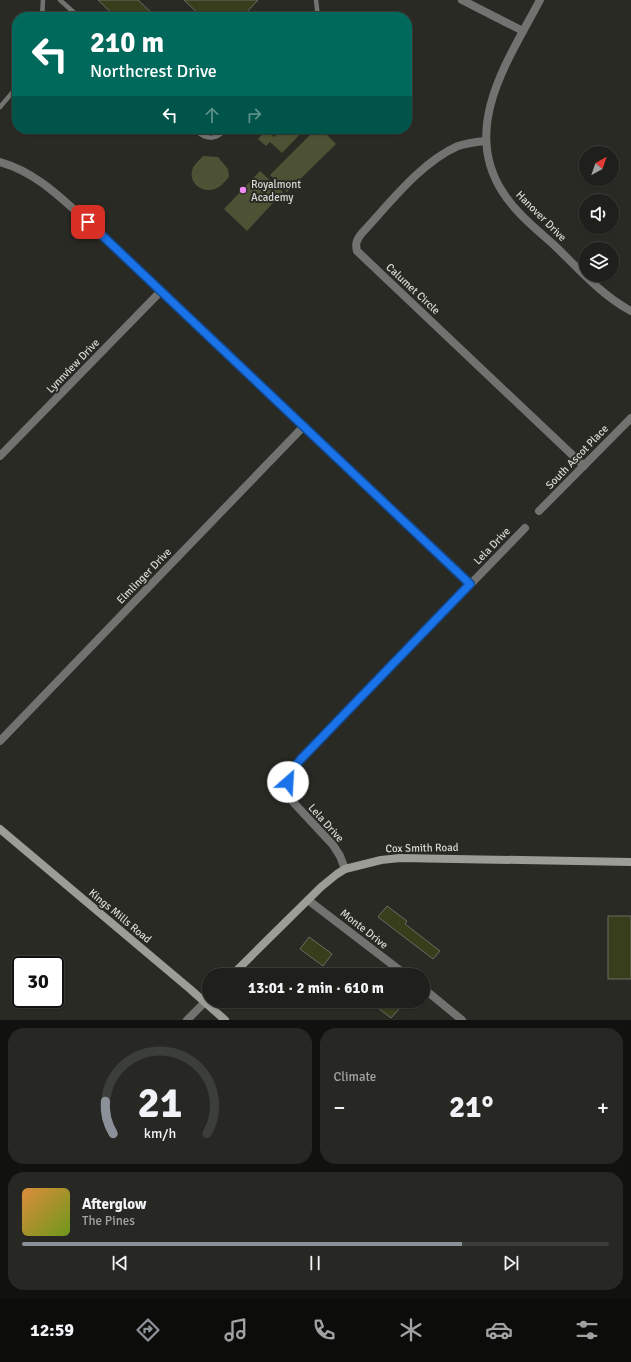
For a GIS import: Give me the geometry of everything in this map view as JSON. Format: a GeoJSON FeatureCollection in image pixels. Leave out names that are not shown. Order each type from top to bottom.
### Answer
{"type":"FeatureCollection","features":[{"type":"Feature","properties":{"kind":"street"},"geometry":{"type":"LineString","coordinates":[[462,0],[523,31]]}},
{"type":"Feature","properties":{"kind":"street","name":"Hanover Drive"},"geometry":{"type":"LineString","coordinates":[[540,0],[502,72],[492,96],[486,122],[487,155],[493,174],[502,191],[519,212],[605,293],[631,311]]}},
{"type":"Feature","properties":{"kind":"street","name":"Calumet Circle"},"geometry":{"type":"LineString","coordinates":[[486,141],[459,146],[426,166],[362,233],[356,241],[357,251],[584,466]]}},
{"type":"Feature","properties":{"kind":"street"},"geometry":{"type":"LineString","coordinates":[[0,162],[27,172],[49,187],[88,222],[470,584]]}},
{"type":"Feature","properties":{"kind":"street","name":"Lynnview Drive"},"geometry":{"type":"LineString","coordinates":[[0,456],[161,291]]}},
{"type":"Feature","properties":{"kind":"street","name":"South Ascot Place"},"geometry":{"type":"LineString","coordinates":[[539,511],[631,418]]}},
{"type":"Feature","properties":{"kind":"street","name":"Elmlinger Drive"},"geometry":{"type":"LineString","coordinates":[[0,741],[304,426]]}},
{"type":"Feature","properties":{"kind":"street","name":"Lela Drive"},"geometry":{"type":"LineString","coordinates":[[345,869],[340,856],[333,845],[293,802],[288,789],[290,776],[301,759],[525,528]]}},
{"type":"Feature","properties":{"kind":"street","name":"Kings Mills Road"},"geometry":{"type":"LineString","coordinates":[[0,829],[202,996]]}},
{"type":"Feature","properties":{"kind":"street","name":"Cox Smith Road"},"geometry":{"type":"LineString","coordinates":[[239,968],[330,879],[345,869],[381,860],[400,858],[631,862]]}},
{"type":"Feature","properties":{"kind":"street","name":"Monte Drive"},"geometry":{"type":"LineString","coordinates":[[308,900],[397,968]]}},
{"type":"Feature","properties":{"kind":"street"},"geometry":{"type":"LineString","coordinates":[[430,994],[462,1020]]}},
{"type":"Feature","properties":{"kind":"street"},"geometry":{"type":"LineString","coordinates":[[187,1020],[202,1005]]}},
{"type":"Feature","properties":{"kind":"street","name":"Kings Mills Road"},"geometry":{"type":"LineString","coordinates":[[214,1008],[225,1020]]}},
{"type":"Feature","properties":{"kind":"lane"},"geometry":{"type":"LineString","coordinates":[[42,12],[43,0]]}},
{"type":"Feature","properties":{"kind":"lane"},"geometry":{"type":"LineString","coordinates":[[60,0],[73,12]]}},
{"type":"Feature","properties":{"kind":"lane"},"geometry":{"type":"LineString","coordinates":[[316,0],[317,12]]}},
{"type":"Feature","properties":{"kind":"lane"},"geometry":{"type":"LineString","coordinates":[[0,107],[12,93]]}},
{"type":"Feature","properties":{"kind":"lane"},"geometry":{"type":"LineString","coordinates":[[200,134],[209,138],[220,134]]}},
{"type":"Feature","properties":{"kind":"green space"},"geometry":{"type":"Polygon","coordinates":[[[262,134],[271,134],[274,137],[277,134],[300,134],[282,153],[270,142],[266,146],[258,139],[262,134]]]}},
{"type":"Feature","properties":{"kind":"green space"},"geometry":{"type":"Polygon","coordinates":[[[311,134],[326,134],[336,144],[287,192],[270,175],[311,134]]]}},
{"type":"Feature","properties":{"kind":"green space"},"geometry":{"type":"Polygon","coordinates":[[[203,156],[218,157],[228,169],[229,177],[220,186],[213,190],[203,189],[196,185],[193,181],[192,171],[196,163],[203,156]]]}},
{"type":"Feature","properties":{"kind":"green space"},"geometry":{"type":"Polygon","coordinates":[[[260,171],[283,192],[247,231],[224,209],[260,171]]]}},
{"type":"Feature","properties":{"kind":"building"},"geometry":{"type":"Polygon","coordinates":[[[98,0],[138,0],[151,12],[111,12],[98,0]]]}},
{"type":"Feature","properties":{"kind":"building"},"geometry":{"type":"Polygon","coordinates":[[[184,0],[258,0],[247,12],[197,12],[184,0]]]}},
{"type":"Feature","properties":{"kind":"building"},"geometry":{"type":"Polygon","coordinates":[[[387,906],[407,921],[405,924],[440,951],[433,959],[378,917],[387,906]]]}},
{"type":"Feature","properties":{"kind":"building"},"geometry":{"type":"Polygon","coordinates":[[[608,916],[631,916],[631,979],[608,979],[608,916]]]}},
{"type":"Feature","properties":{"kind":"building"},"geometry":{"type":"Polygon","coordinates":[[[309,937],[332,954],[323,966],[300,949],[309,937]]]}},
{"type":"Feature","properties":{"kind":"building"},"geometry":{"type":"Polygon","coordinates":[[[378,1008],[400,1008],[391,1018],[378,1008]]]}},
{"type":"Feature","properties":{"kind":"place","name":"Royalmont Academy"},"geometry":{"type":"Point","coordinates":[243,190]}},
{"type":"Feature","properties":{"kind":"route"},"geometry":{"type":"LineString","coordinates":[[88,222],[427,541],[470,584],[301,759],[293,769],[288,782]]}}]}
